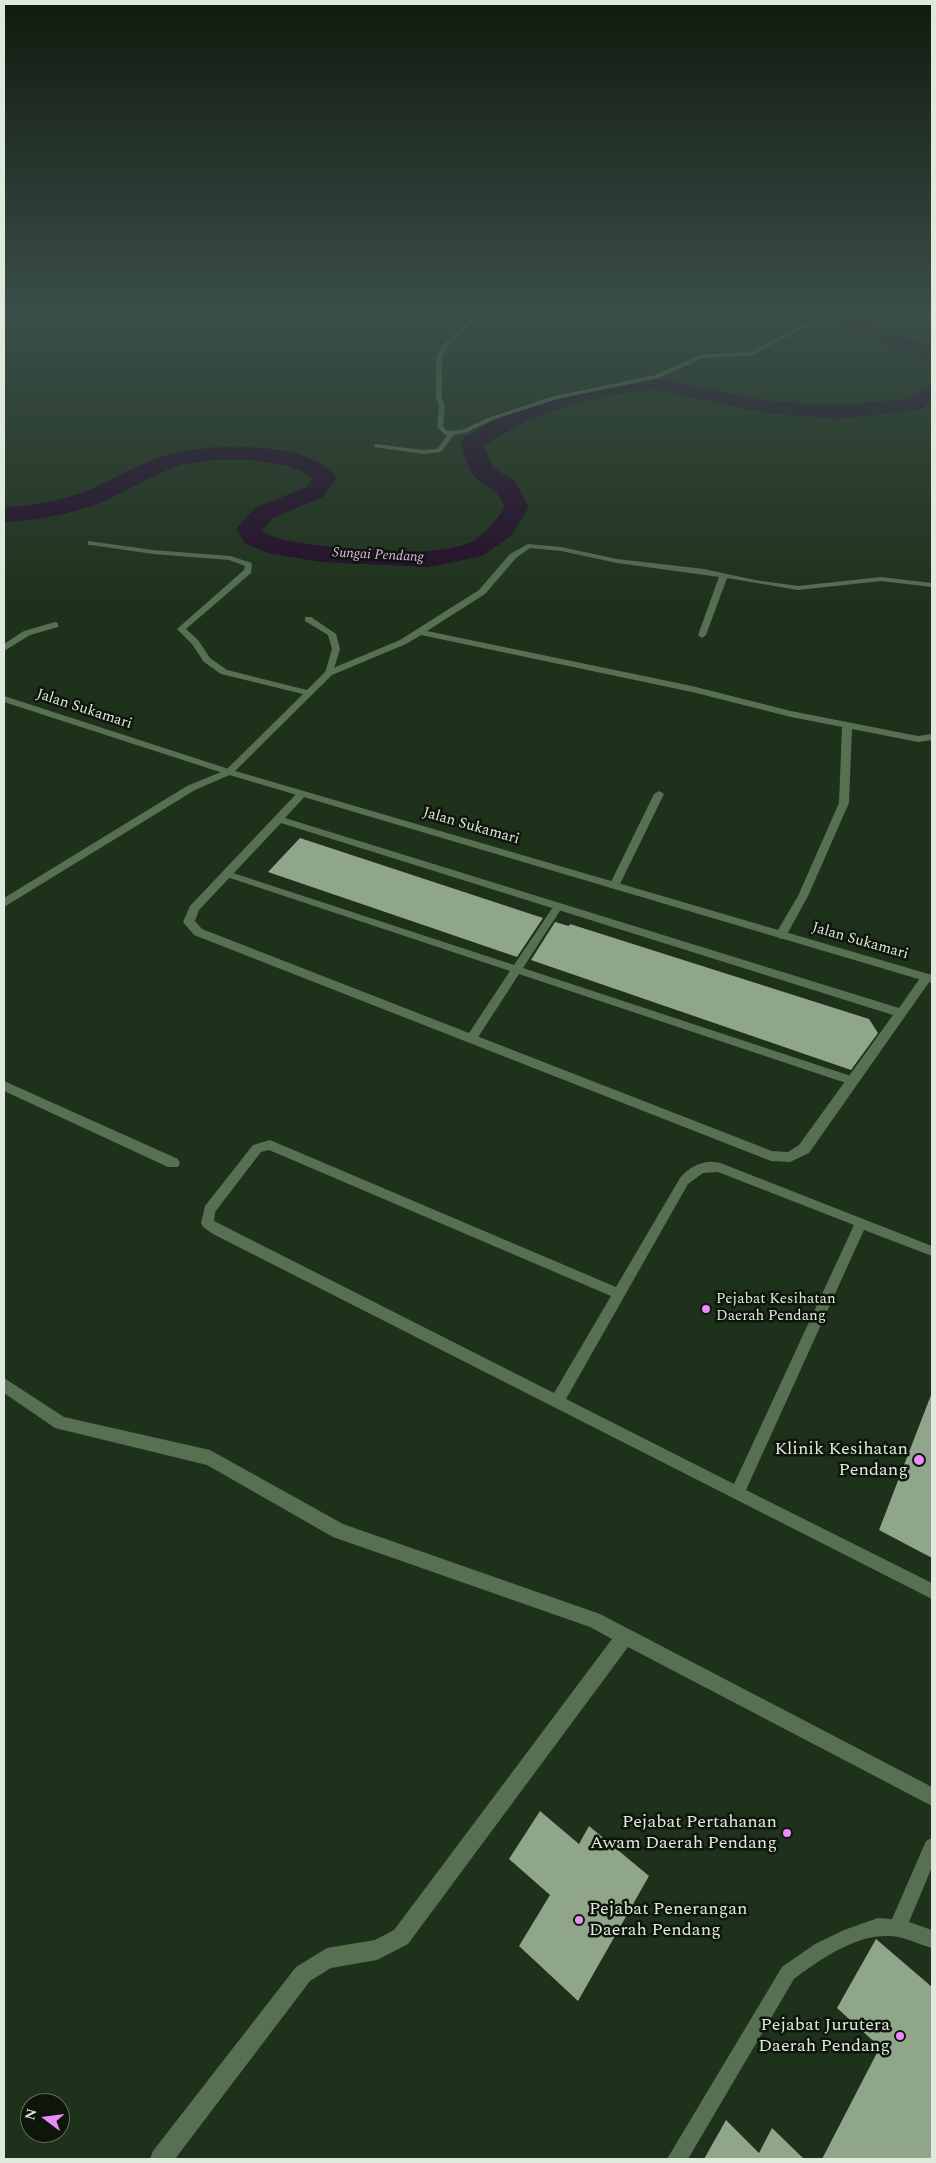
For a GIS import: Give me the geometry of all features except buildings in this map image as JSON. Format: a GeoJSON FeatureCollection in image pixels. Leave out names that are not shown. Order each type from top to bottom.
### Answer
{"type":"FeatureCollection","features":[{"type":"Feature","properties":{"kind":"street"},"geometry":{"type":"LineString","coordinates":[[441,412],[440,427],[446,433],[451,434],[463,432],[510,412]]}},
{"type":"Feature","properties":{"kind":"street"},"geometry":{"type":"LineString","coordinates":[[376,446],[423,452],[440,451],[451,434]]}},
{"type":"Feature","properties":{"kind":"street"},"geometry":{"type":"LineString","coordinates":[[91,542],[153,552],[230,558],[249,565],[248,571],[182,629],[195,642],[207,660],[224,672],[308,693]]}},
{"type":"Feature","properties":{"kind":"street"},"geometry":{"type":"LineString","coordinates":[[4,903],[191,788],[229,772],[329,673],[403,642],[482,592],[513,556],[528,546],[561,549],[617,561],[704,570],[724,576],[798,588],[881,579],[932,585]]}},
{"type":"Feature","properties":{"kind":"street"},"geometry":{"type":"LineString","coordinates":[[702,635],[724,576]]}},
{"type":"Feature","properties":{"kind":"street"},"geometry":{"type":"LineString","coordinates":[[4,648],[27,633],[55,625]]}},
{"type":"Feature","properties":{"kind":"street"},"geometry":{"type":"LineString","coordinates":[[419,632],[692,689],[791,714],[918,739],[932,737]]}},
{"type":"Feature","properties":{"kind":"street","name":"Jalan Sukamari"},"geometry":{"type":"LineString","coordinates":[[4,699],[229,772],[615,884],[929,978]]}},
{"type":"Feature","properties":{"kind":"street"},"geometry":{"type":"LineString","coordinates":[[781,935],[803,896],[844,803],[847,725]]}},
{"type":"Feature","properties":{"kind":"street"},"geometry":{"type":"LineString","coordinates":[[302,794],[190,916],[189,922],[198,932],[772,1156],[790,1157],[804,1149],[901,1013],[929,978]]}},
{"type":"Feature","properties":{"kind":"street"},"geometry":{"type":"LineString","coordinates":[[615,884],[659,794]]}},
{"type":"Feature","properties":{"kind":"street"},"geometry":{"type":"LineString","coordinates":[[279,819],[901,1013]]}},
{"type":"Feature","properties":{"kind":"street"},"geometry":{"type":"LineString","coordinates":[[4,1086],[172,1163]]}},
{"type":"Feature","properties":{"kind":"street"},"geometry":{"type":"LineString","coordinates":[[4,1385],[60,1424],[210,1458],[338,1531],[594,1620],[932,1797]]}},
{"type":"Feature","properties":{"kind":"street"},"geometry":{"type":"LineString","coordinates":[[161,2159],[303,1974],[326,1958],[377,1950],[401,1937],[625,1636]]}},
{"type":"Feature","properties":{"kind":"lane"},"geometry":{"type":"LineString","coordinates":[[308,619],[332,634],[336,648],[329,673]]}},
{"type":"Feature","properties":{"kind":"lane"},"geometry":{"type":"LineString","coordinates":[[227,874],[852,1081]]}},
{"type":"Feature","properties":{"kind":"lane"},"geometry":{"type":"LineString","coordinates":[[471,1039],[558,906]]}},
{"type":"Feature","properties":{"kind":"lane"},"geometry":{"type":"LineString","coordinates":[[619,1294],[270,1144],[257,1148],[209,1210],[207,1223],[216,1230],[932,1591]]}},
{"type":"Feature","properties":{"kind":"lane"},"geometry":{"type":"LineString","coordinates":[[557,1402],[684,1181],[694,1170],[705,1166],[719,1167],[932,1251]]}},
{"type":"Feature","properties":{"kind":"lane"},"geometry":{"type":"LineString","coordinates":[[737,1493],[860,1223]]}},
{"type":"Feature","properties":{"kind":"lane"},"geometry":{"type":"LineString","coordinates":[[897,1929],[932,1847]]}},
{"type":"Feature","properties":{"kind":"lane"},"geometry":{"type":"LineString","coordinates":[[677,2159],[788,1973],[803,1960],[871,1928],[887,1926],[932,1939]]}},
{"type":"Feature","properties":{"kind":"waterway","name":"Sungai Pendang"},"geometry":{"type":"LineString","coordinates":[[4,515],[28,513],[65,506],[100,494],[139,474],[180,458],[212,454],[257,455],[300,462],[316,469],[325,478],[315,492],[264,513],[249,529],[255,539],[268,545],[321,554],[429,559],[473,551],[502,531],[517,507],[507,486],[483,472],[472,443],[517,417],[531,412]]}},
{"type":"Feature","properties":{"kind":"place","name":"Pejabat Kesihatan Daerah Pendang"},"geometry":{"type":"Point","coordinates":[706,1309]}},
{"type":"Feature","properties":{"kind":"place","name":"Klinik Kesihatan Pendang"},"geometry":{"type":"Point","coordinates":[919,1460]}},
{"type":"Feature","properties":{"kind":"place","name":"Pejabat Pertahanan Awam Daerah Pendang"},"geometry":{"type":"Point","coordinates":[787,1833]}},
{"type":"Feature","properties":{"kind":"place","name":"Pejabat Penerangan Daerah Pendang"},"geometry":{"type":"Point","coordinates":[579,1920]}},
{"type":"Feature","properties":{"kind":"place","name":"Pejabat Jurutera Daerah Pendang"},"geometry":{"type":"Point","coordinates":[900,2036]}}]}
